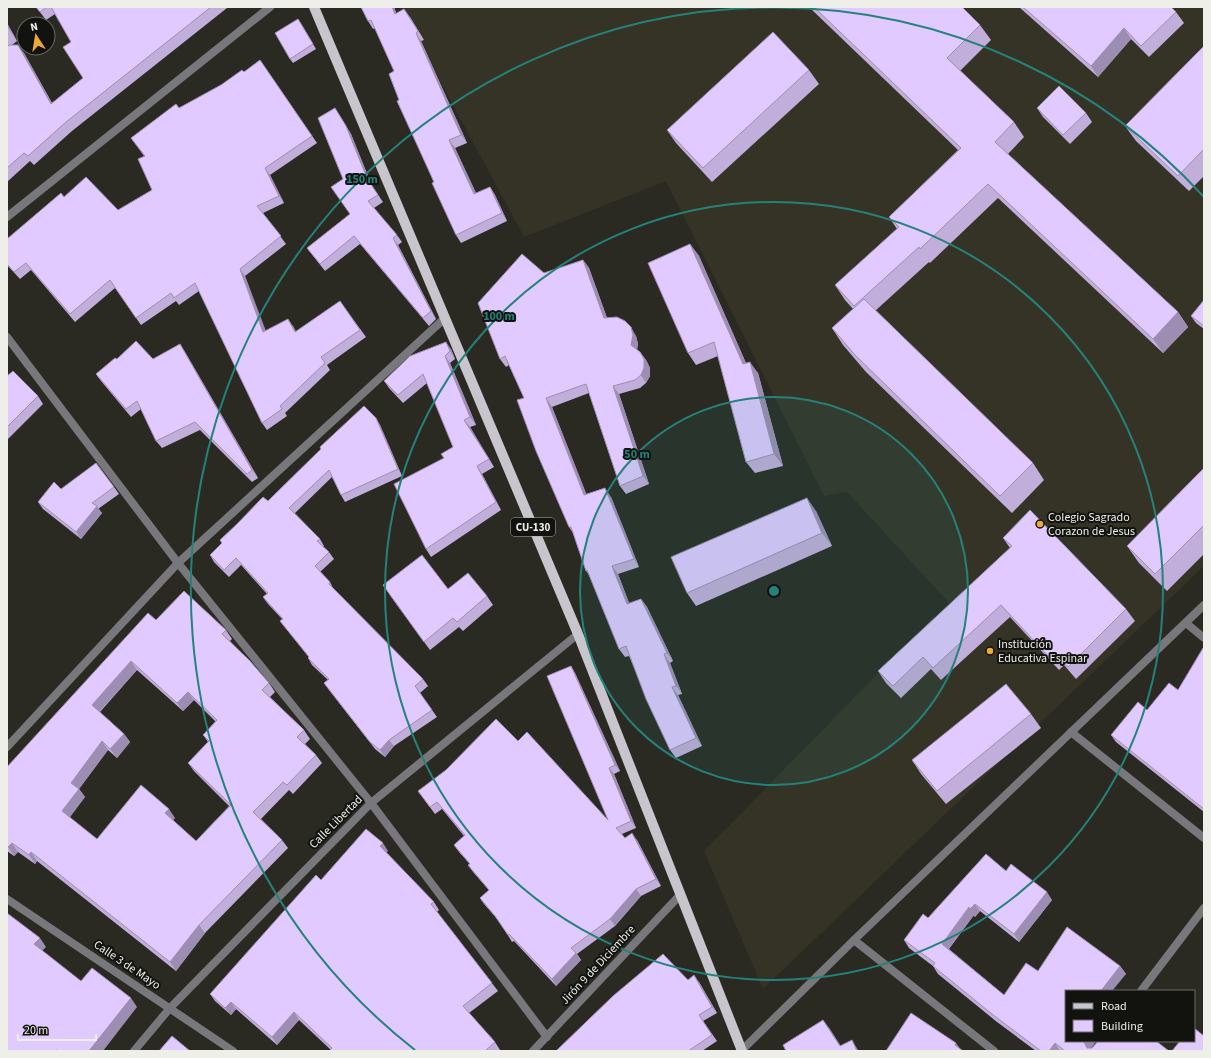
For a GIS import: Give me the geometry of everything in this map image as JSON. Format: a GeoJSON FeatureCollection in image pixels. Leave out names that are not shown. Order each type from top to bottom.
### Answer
{"type":"FeatureCollection","features":[{"type":"Feature","properties":{"kind":"main road","name":"CU-130"},"geometry":{"type":"LineString","coordinates":[[314,7],[578,634],[741,1051]]}},
{"type":"Feature","properties":{"kind":"street"},"geometry":{"type":"LineString","coordinates":[[7,217],[270,7]]}},
{"type":"Feature","properties":{"kind":"street"},"geometry":{"type":"LineString","coordinates":[[7,747],[178,563],[445,318]]}},
{"type":"Feature","properties":{"kind":"street"},"geometry":{"type":"LineString","coordinates":[[7,337],[178,563],[371,803],[548,1036]]}},
{"type":"Feature","properties":{"kind":"street"},"geometry":{"type":"LineString","coordinates":[[741,1051],[854,940],[1204,605]]}},
{"type":"Feature","properties":{"kind":"street"},"geometry":{"type":"LineString","coordinates":[[1186,623],[1204,638]]}},
{"type":"Feature","properties":{"kind":"street","name":"Calle Libertad"},"geometry":{"type":"LineString","coordinates":[[134,1051],[170,1008],[371,803],[578,634]]}},
{"type":"Feature","properties":{"kind":"street"},"geometry":{"type":"LineString","coordinates":[[1071,732],[1204,838]]}},
{"type":"Feature","properties":{"kind":"street","name":"Jirón 9 de Diciembre"},"geometry":{"type":"LineString","coordinates":[[533,1051],[680,895]]}},
{"type":"Feature","properties":{"kind":"street","name":"Calle 3 de Mayo"},"geometry":{"type":"LineString","coordinates":[[7,899],[233,1051]]}},
{"type":"Feature","properties":{"kind":"street"},"geometry":{"type":"LineString","coordinates":[[1141,990],[1204,908]]}},
{"type":"Feature","properties":{"kind":"street"},"geometry":{"type":"LineString","coordinates":[[854,940],[994,1051]]}},
{"type":"Feature","properties":{"kind":"shaded area","name":"Colegio Sagrado Corazon de Jesus"},"geometry":{"type":"Polygon","coordinates":[[[400,7],[1204,7],[1204,566],[763,989],[704,851],[933,617],[950,604],[847,492],[824,496],[666,181],[524,237],[400,7]]]}},
{"type":"Feature","properties":{"kind":"building"},"geometry":{"type":"Polygon","coordinates":[[[36,7],[46,7],[40,12],[36,7]]]}},
{"type":"Feature","properties":{"kind":"building"},"geometry":{"type":"Polygon","coordinates":[[[51,7],[211,7],[66,122],[28,156],[24,153],[7,168],[7,46],[16,45],[16,56],[24,56],[51,104],[83,78],[63,47],[71,42],[51,7]]]}},
{"type":"Feature","properties":{"kind":"building"},"geometry":{"type":"Polygon","coordinates":[[[361,7],[392,7],[395,14],[404,9],[418,31],[416,33],[461,135],[449,140],[474,194],[490,187],[502,213],[456,235],[432,183],[434,182],[397,101],[399,100],[389,74],[394,71],[371,20],[368,21],[361,7]]]}},
{"type":"Feature","properties":{"kind":"building"},"geometry":{"type":"Polygon","coordinates":[[[814,7],[962,7],[980,25],[947,58],[1014,122],[995,142],[1178,312],[1153,339],[988,184],[920,249],[919,247],[854,306],[835,285],[899,227],[889,217],[961,148],[814,7]]]}},
{"type":"Feature","properties":{"kind":"building"},"geometry":{"type":"Polygon","coordinates":[[[1023,7],[1171,7],[1176,12],[1141,46],[1124,28],[1091,66],[1023,7]]]}},
{"type":"Feature","properties":{"kind":"building"},"geometry":{"type":"Polygon","coordinates":[[[298,19],[313,44],[290,59],[275,33],[298,19]]]}},
{"type":"Feature","properties":{"kind":"building"},"geometry":{"type":"Polygon","coordinates":[[[773,32],[809,70],[703,168],[667,130],[773,32]]]}},
{"type":"Feature","properties":{"kind":"building"},"geometry":{"type":"Polygon","coordinates":[[[1204,46],[1204,149],[1178,176],[1125,126],[1204,46]]]}},
{"type":"Feature","properties":{"kind":"building"},"geometry":{"type":"Polygon","coordinates":[[[260,60],[312,136],[265,168],[279,196],[257,206],[281,236],[240,269],[263,332],[288,319],[295,332],[340,301],[360,330],[321,357],[325,363],[280,406],[282,409],[262,423],[195,283],[174,298],[171,293],[136,318],[110,280],[70,314],[26,263],[14,272],[7,264],[7,239],[61,193],[64,197],[86,177],[118,210],[152,190],[138,159],[145,156],[131,138],[176,104],[179,108],[221,85],[242,70],[244,72],[260,60]]]}},
{"type":"Feature","properties":{"kind":"building"},"geometry":{"type":"Polygon","coordinates":[[[1059,86],[1086,113],[1063,135],[1037,108],[1059,86]]]}},
{"type":"Feature","properties":{"kind":"building"},"geometry":{"type":"Polygon","coordinates":[[[335,108],[346,126],[367,178],[378,195],[368,201],[397,235],[393,238],[431,311],[423,318],[354,236],[320,264],[307,248],[350,214],[331,187],[343,179],[318,118],[335,108]]]}},
{"type":"Feature","properties":{"kind":"building"},"geometry":{"type":"Polygon","coordinates":[[[690,244],[743,364],[750,362],[774,454],[746,462],[714,342],[688,353],[648,263],[690,244]]]}},
{"type":"Feature","properties":{"kind":"building"},"geometry":{"type":"Polygon","coordinates":[[[522,254],[544,273],[583,260],[604,318],[617,317],[625,321],[631,327],[633,335],[631,345],[640,352],[644,359],[644,368],[641,375],[635,380],[613,386],[643,476],[620,486],[586,384],[546,398],[584,495],[605,488],[634,559],[612,566],[627,604],[641,599],[667,653],[664,654],[676,686],[672,687],[696,738],[670,750],[646,699],[626,646],[619,649],[587,570],[586,571],[571,527],[569,527],[536,451],[517,400],[524,398],[505,356],[500,359],[478,303],[522,254]]]}},
{"type":"Feature","properties":{"kind":"building"},"geometry":{"type":"Polygon","coordinates":[[[864,299],[1033,463],[1000,496],[855,355],[832,328],[864,299]]]}},
{"type":"Feature","properties":{"kind":"building"},"geometry":{"type":"Polygon","coordinates":[[[1204,300],[1204,326],[1191,316],[1204,300]]]}},
{"type":"Feature","properties":{"kind":"building"},"geometry":{"type":"Polygon","coordinates":[[[136,341],[153,359],[180,344],[252,470],[247,474],[195,422],[156,441],[137,401],[126,409],[96,374],[115,358],[117,359],[136,341]]]}},
{"type":"Feature","properties":{"kind":"building"},"geometry":{"type":"Polygon","coordinates":[[[446,342],[450,351],[445,356],[470,417],[464,420],[489,459],[477,466],[496,502],[426,549],[394,484],[444,458],[441,454],[453,447],[423,374],[398,395],[384,381],[410,356],[446,342]]]}},
{"type":"Feature","properties":{"kind":"building"},"geometry":{"type":"Polygon","coordinates":[[[13,371],[38,396],[7,427],[7,376],[13,371]]]}},
{"type":"Feature","properties":{"kind":"building"},"geometry":{"type":"Polygon","coordinates":[[[364,406],[376,418],[398,469],[341,495],[329,470],[289,508],[320,539],[317,541],[329,552],[315,566],[330,582],[329,584],[423,679],[415,686],[432,710],[389,740],[380,750],[370,742],[324,683],[329,679],[308,658],[309,657],[280,621],[283,619],[263,597],[268,593],[236,558],[224,570],[210,555],[222,543],[220,540],[263,497],[268,501],[321,449],[320,447],[364,406]]]}},
{"type":"Feature","properties":{"kind":"building"},"geometry":{"type":"Polygon","coordinates":[[[96,463],[114,487],[92,503],[97,506],[76,532],[38,502],[54,482],[61,489],[96,463]]]}},
{"type":"Feature","properties":{"kind":"building"},"geometry":{"type":"Polygon","coordinates":[[[1204,468],[1204,525],[1155,574],[1127,546],[1204,468]]]}},
{"type":"Feature","properties":{"kind":"building"},"geometry":{"type":"Polygon","coordinates":[[[807,498],[822,533],[687,593],[671,557],[807,498]]]}},
{"type":"Feature","properties":{"kind":"building"},"geometry":{"type":"Polygon","coordinates":[[[1030,510],[1126,609],[1068,667],[1055,653],[1050,658],[1001,605],[933,668],[923,657],[893,686],[878,671],[1012,546],[1003,538],[1030,510]]]}},
{"type":"Feature","properties":{"kind":"building"},"geometry":{"type":"Polygon","coordinates":[[[422,555],[448,589],[468,573],[487,596],[457,622],[453,618],[424,642],[383,585],[422,555]]]}},
{"type":"Feature","properties":{"kind":"building"},"geometry":{"type":"Polygon","coordinates":[[[184,591],[226,630],[222,634],[250,661],[269,683],[262,690],[304,730],[297,737],[316,755],[287,785],[283,782],[253,812],[282,840],[199,925],[170,962],[31,852],[29,855],[12,843],[7,847],[7,767],[148,613],[156,620],[184,591]],[[131,661],[92,705],[124,734],[110,749],[102,741],[71,783],[79,789],[62,811],[97,839],[141,785],[169,809],[165,813],[196,841],[231,805],[188,763],[209,741],[203,735],[217,720],[188,692],[177,703],[131,661]]]}},
{"type":"Feature","properties":{"kind":"building"},"geometry":{"type":"Polygon","coordinates":[[[1203,648],[1204,809],[1111,735],[1138,702],[1147,710],[1169,683],[1178,690],[1203,648]]]}},
{"type":"Feature","properties":{"kind":"building"},"geometry":{"type":"Polygon","coordinates":[[[571,666],[615,765],[609,768],[631,821],[616,828],[625,838],[632,833],[656,879],[636,889],[610,919],[571,948],[576,953],[552,979],[509,934],[508,935],[480,898],[489,890],[468,865],[470,864],[454,845],[465,835],[437,802],[430,807],[418,791],[446,770],[496,719],[518,741],[527,732],[608,820],[547,676],[571,666]]]}},
{"type":"Feature","properties":{"kind":"building"},"geometry":{"type":"Polygon","coordinates":[[[1006,684],[1031,714],[937,791],[912,760],[1006,684]]]}},
{"type":"Feature","properties":{"kind":"building"},"geometry":{"type":"Polygon","coordinates":[[[366,829],[383,843],[380,846],[434,902],[431,904],[492,983],[463,1006],[495,1042],[485,1051],[329,1051],[332,1048],[294,1012],[272,1037],[231,1002],[225,1008],[210,994],[316,875],[321,880],[366,829]]]}},
{"type":"Feature","properties":{"kind":"building"},"geometry":{"type":"Polygon","coordinates":[[[986,854],[1006,871],[1011,864],[1047,892],[1014,934],[975,904],[970,909],[969,907],[942,944],[1004,995],[1026,963],[1038,971],[1067,927],[1120,966],[1102,990],[1065,990],[1065,1042],[1084,1042],[1087,1048],[1092,1048],[1097,1042],[1157,1042],[1169,1051],[1065,1051],[1055,1043],[1049,1051],[1041,1051],[992,1014],[933,966],[935,963],[904,940],[923,914],[928,918],[986,854]]]}},
{"type":"Feature","properties":{"kind":"building"},"geometry":{"type":"Polygon","coordinates":[[[7,913],[40,938],[34,944],[81,981],[92,968],[131,998],[89,1051],[7,1051],[7,913]]]}},
{"type":"Feature","properties":{"kind":"building"},"geometry":{"type":"Polygon","coordinates":[[[663,954],[688,980],[694,975],[712,1007],[699,1015],[712,1035],[688,1051],[556,1051],[613,996],[663,954]]]}},
{"type":"Feature","properties":{"kind":"building"},"geometry":{"type":"Polygon","coordinates":[[[911,1013],[956,1043],[955,1045],[963,1051],[886,1051],[911,1013]]]}},
{"type":"Feature","properties":{"kind":"building"},"geometry":{"type":"Polygon","coordinates":[[[823,1020],[840,1046],[852,1040],[857,1051],[786,1051],[783,1045],[823,1020]]]}},
{"type":"Feature","properties":{"kind":"building"},"geometry":{"type":"Polygon","coordinates":[[[1195,1029],[1204,1036],[1204,1051],[1172,1051],[1179,1042],[1195,1042],[1195,1029]]]}},
{"type":"Feature","properties":{"kind":"building"},"geometry":{"type":"Polygon","coordinates":[[[172,1036],[190,1051],[159,1051],[172,1036]]]}},
{"type":"Feature","properties":{"kind":"place","name":"Colegio Sagrado Corazon de Jesus"},"geometry":{"type":"Point","coordinates":[1040,524]}},
{"type":"Feature","properties":{"kind":"place","name":"Institución Educativa Espinar"},"geometry":{"type":"Point","coordinates":[990,651]}}]}
